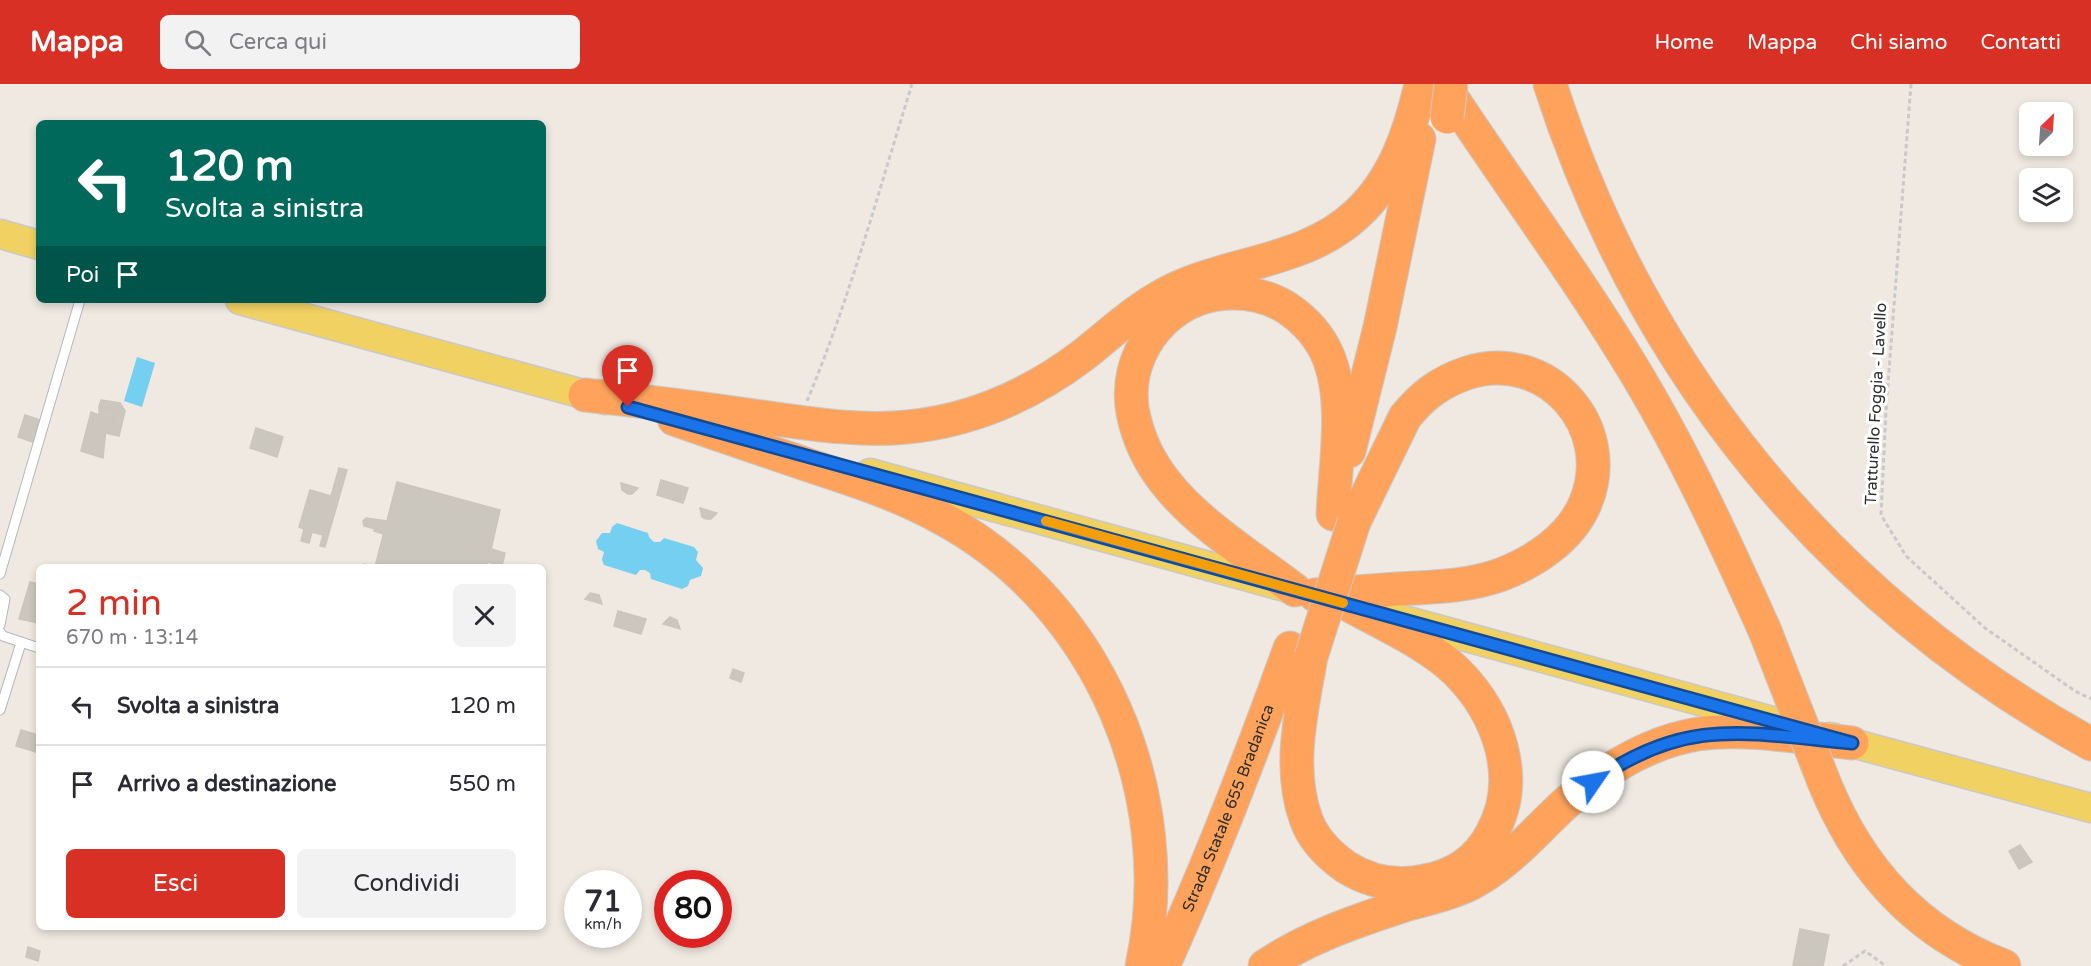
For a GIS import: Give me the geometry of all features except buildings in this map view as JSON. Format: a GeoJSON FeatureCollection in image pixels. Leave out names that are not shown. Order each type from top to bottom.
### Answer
{"type":"FeatureCollection","features":[{"type":"Feature","properties":{"kind":"highway"},"geometry":{"type":"LineString","coordinates":[[1550,84],[1588,187],[1634,285],[1689,378],[1754,465],[1830,547],[1919,628],[2009,694],[2091,744]]}},
{"type":"Feature","properties":{"kind":"highway"},"geometry":{"type":"LineString","coordinates":[[585,395],[859,429],[907,428],[955,419],[992,408],[1026,392],[1056,374],[1130,316],[1167,293],[1199,280],[1289,253],[1325,238],[1356,215],[1386,179],[1434,92]]}},
{"type":"Feature","properties":{"kind":"highway"},"geometry":{"type":"LineString","coordinates":[[1349,605],[1431,652],[1452,667],[1477,696],[1496,731],[1502,748],[1507,788],[1504,807],[1488,842],[1477,855],[1464,866],[1444,876],[1423,882],[1400,884],[1380,882],[1348,868],[1325,850],[1305,817],[1298,775],[1300,652],[1400,337],[1434,92]]}},
{"type":"Feature","properties":{"kind":"highway"},"geometry":{"type":"LineString","coordinates":[[1434,92],[1580,282],[1638,376],[1700,491],[1765,631],[1837,813],[1855,845],[1893,893],[1914,913],[1949,940],[1980,957],[2004,966]]}},
{"type":"Feature","properties":{"kind":"highway"},"geometry":{"type":"LineString","coordinates":[[1241,293],[1265,297],[1280,304],[1294,312],[1310,328],[1328,357],[1337,393],[1337,433],[1343,518],[1405,417],[1426,393],[1462,375],[1482,369],[1505,368],[1523,371],[1540,378],[1568,399],[1587,430],[1593,461],[1585,503],[1566,533],[1535,557],[1501,574],[1461,585],[1305,592],[1196,514],[1166,483],[1144,448],[1133,412],[1131,392],[1134,372],[1147,340],[1170,314],[1204,297],[1241,293]]}},
{"type":"Feature","properties":{"kind":"highway"},"geometry":{"type":"LineString","coordinates":[[672,419],[875,487],[924,509],[959,528],[996,554],[1018,573],[1054,612],[1088,656],[1105,688],[1124,732],[1140,786],[1149,832],[1151,877],[1149,926],[1142,966]]}},
{"type":"Feature","properties":{"kind":"highway","name":"Strada Statale 655 Bradanica"},"geometry":{"type":"LineString","coordinates":[[1163,966],[1201,882],[1242,778],[1300,652]]}},
{"type":"Feature","properties":{"kind":"highway","name":"Strada Statale 655 Bradanica"},"geometry":{"type":"LineString","coordinates":[[1187,966],[1244,835],[1300,652]]}},
{"type":"Feature","properties":{"kind":"highway"},"geometry":{"type":"LineString","coordinates":[[1265,966],[1296,947],[1334,930],[1452,892],[1472,883],[1508,858],[1586,787],[1620,764],[1659,745],[1692,735],[1728,732],[1852,743]]}},
{"type":"Feature","properties":{"kind":"main road"},"geometry":{"type":"LineString","coordinates":[[0,234],[36,244]]}},
{"type":"Feature","properties":{"kind":"main road"},"geometry":{"type":"LineString","coordinates":[[251,303],[2091,808]]}},
{"type":"Feature","properties":{"kind":"lane"},"geometry":{"type":"LineString","coordinates":[[0,574],[79,303]]}},
{"type":"Feature","properties":{"kind":"lane"},"geometry":{"type":"LineString","coordinates":[[0,595],[5,599],[0,625]]}},
{"type":"Feature","properties":{"kind":"lane"},"geometry":{"type":"LineString","coordinates":[[0,632],[3,636],[36,647]]}},
{"type":"Feature","properties":{"kind":"lane"},"geometry":{"type":"LineString","coordinates":[[0,710],[21,643]]}},
{"type":"Feature","properties":{"kind":"path"},"geometry":{"type":"LineString","coordinates":[[798,422],[843,307],[912,84]]}},
{"type":"Feature","properties":{"kind":"path","name":"Tratturello Foggia - Lavello"},"geometry":{"type":"LineString","coordinates":[[1911,84],[1886,410],[1881,515],[1905,556],[1985,628],[2075,691],[2091,699]]}},
{"type":"Feature","properties":{"kind":"path"},"geometry":{"type":"LineString","coordinates":[[1843,966],[1865,951],[1886,966]]}},
{"type":"Feature","properties":{"kind":"water"},"geometry":{"type":"Polygon","coordinates":[[[137,357],[155,363],[142,407],[124,401],[137,357]]]}},
{"type":"Feature","properties":{"kind":"water"},"geometry":{"type":"Polygon","coordinates":[[[617,523],[648,533],[654,542],[660,542],[664,538],[694,547],[698,552],[696,560],[703,568],[701,576],[690,580],[688,586],[682,589],[651,579],[650,573],[645,570],[640,570],[636,575],[604,565],[602,560],[604,552],[598,549],[596,541],[602,533],[610,533],[612,527],[617,523]]]}},
{"type":"Feature","properties":{"kind":"slow traffic"},"geometry":{"type":"LineString","coordinates":[[1046,521],[1343,603]]}},
{"type":"Feature","properties":{"kind":"route"},"geometry":{"type":"LineString","coordinates":[[628,407],[1852,743],[1749,733],[1700,734],[1669,741],[1634,756],[1593,782]]}}]}
